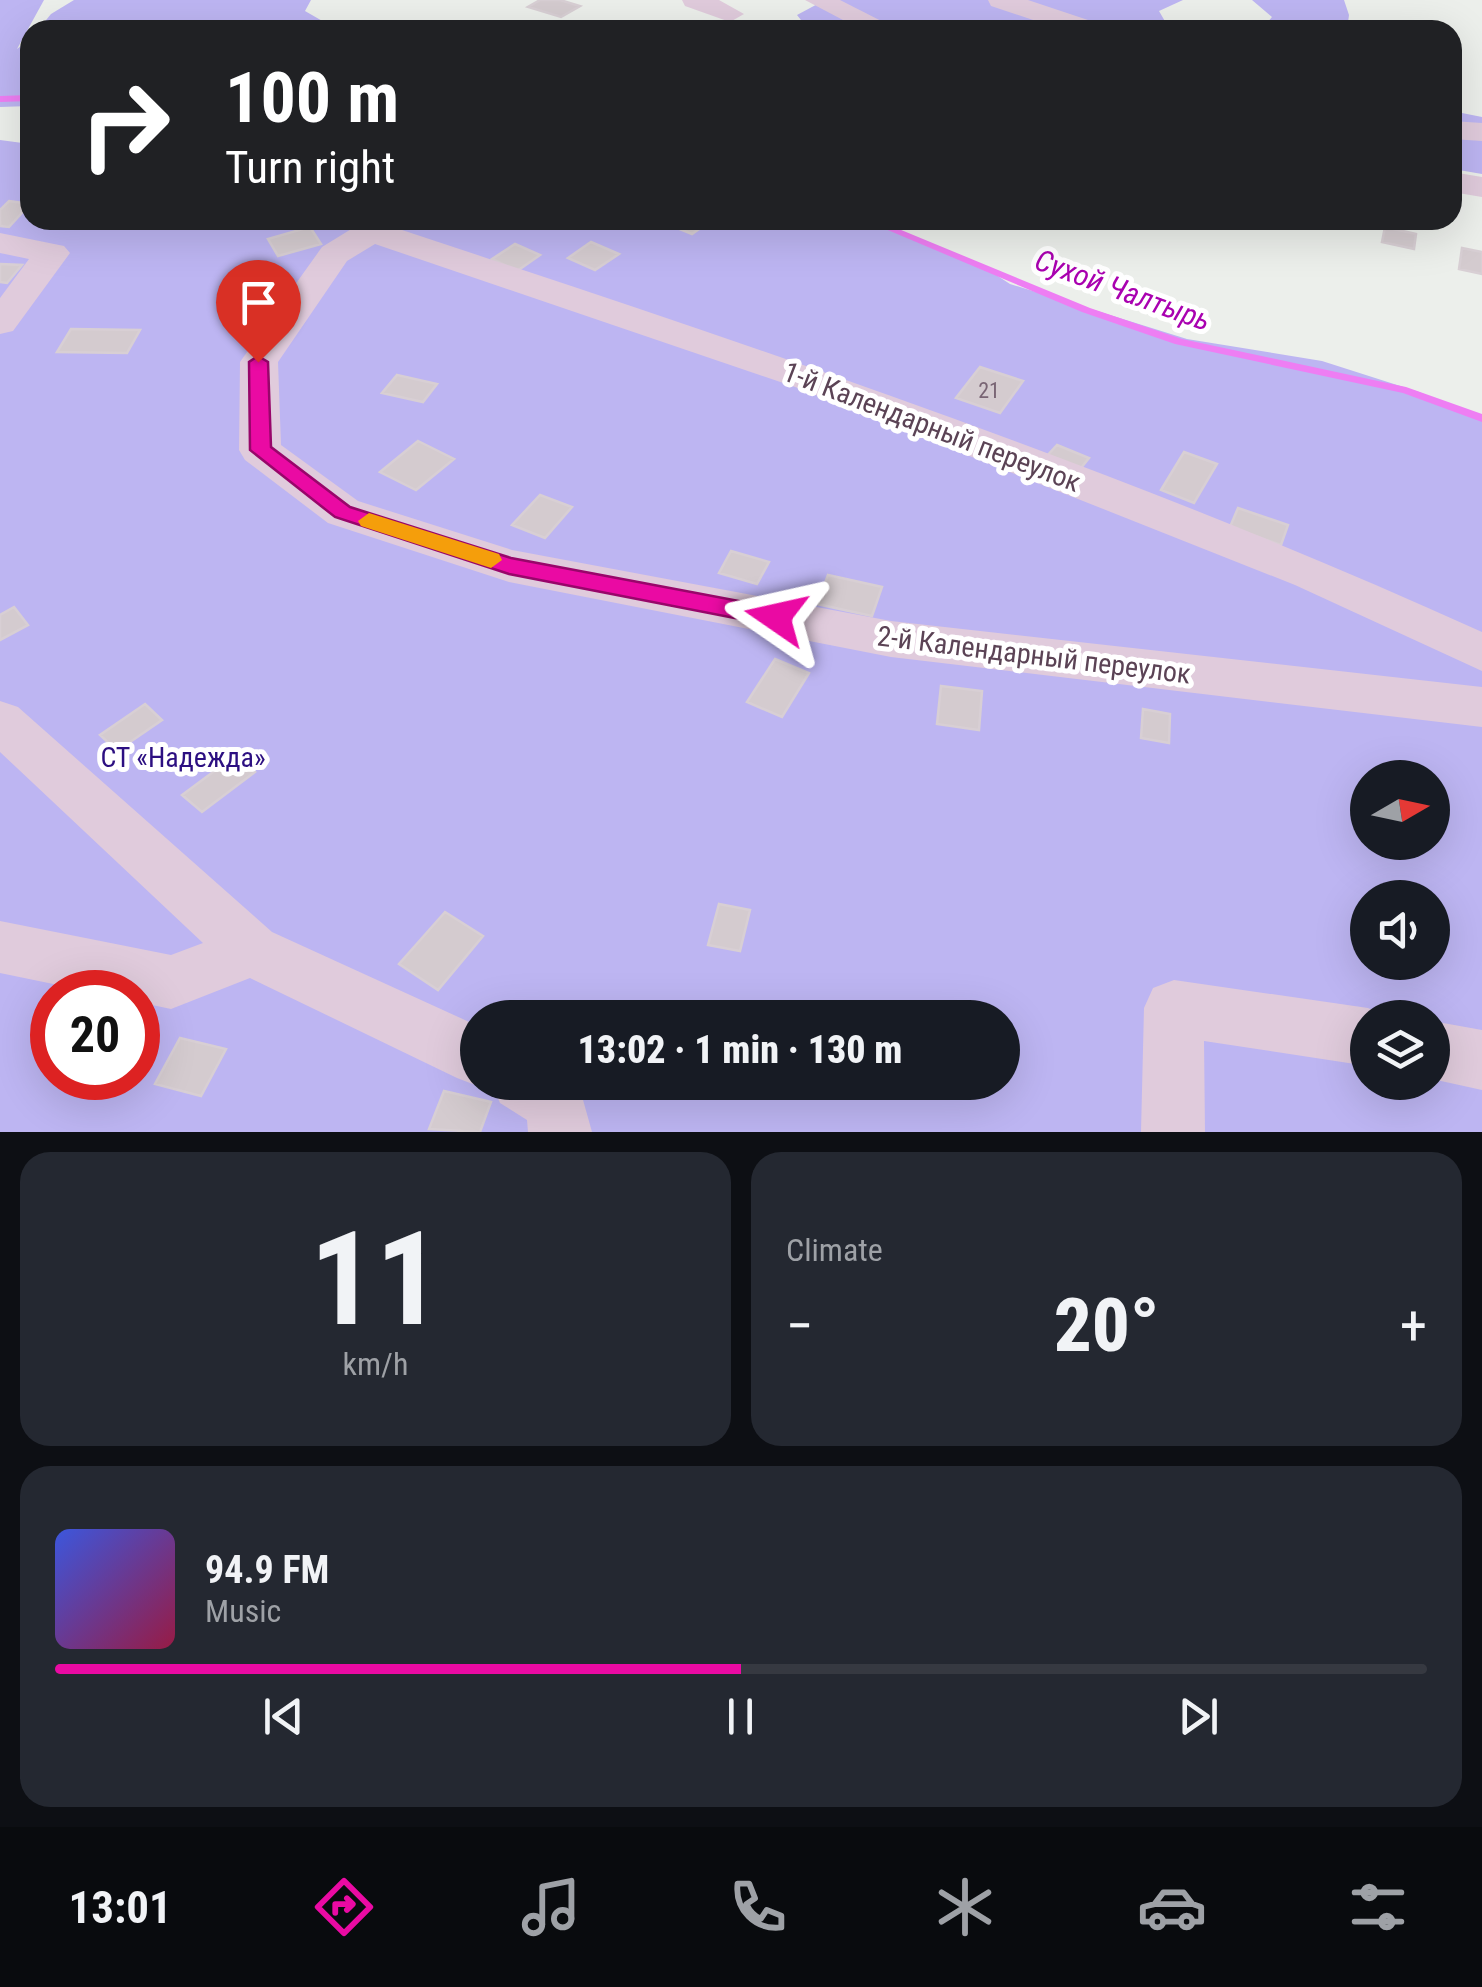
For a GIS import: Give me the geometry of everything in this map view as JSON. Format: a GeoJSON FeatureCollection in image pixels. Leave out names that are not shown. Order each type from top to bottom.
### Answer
{"type":"FeatureCollection","features":[{"type":"Feature","properties":{"kind":"street"},"geometry":{"type":"LineString","coordinates":[[695,0],[730,14]]}},
{"type":"Feature","properties":{"kind":"street"},"geometry":{"type":"LineString","coordinates":[[818,0],[863,20]]}},
{"type":"Feature","properties":{"kind":"street"},"geometry":{"type":"LineString","coordinates":[[1001,0],[1060,20]]}},
{"type":"Feature","properties":{"kind":"street","name":"2-й Календарный переулок"},"geometry":{"type":"LineString","coordinates":[[374,230],[334,254],[258,362],[260,450],[343,512],[509,566],[890,639],[1482,707]]}},
{"type":"Feature","properties":{"kind":"street","name":"1-й Календарный переулок"},"geometry":{"type":"LineString","coordinates":[[392,230],[812,379],[1311,573],[1482,653]]}},
{"type":"Feature","properties":{"kind":"street"},"geometry":{"type":"LineString","coordinates":[[0,243],[52,253],[0,323]]}},
{"type":"Feature","properties":{"kind":"street"},"geometry":{"type":"LineString","coordinates":[[0,721],[252,951],[460,1049]]}},
{"type":"Feature","properties":{"kind":"street"},"geometry":{"type":"LineString","coordinates":[[0,947],[171,982],[252,951]]}},
{"type":"Feature","properties":{"kind":"street"},"geometry":{"type":"LineString","coordinates":[[1173,1132],[1174,1008],[1350,1034]]}},
{"type":"Feature","properties":{"kind":"street"},"geometry":{"type":"LineString","coordinates":[[1450,1054],[1482,1060]]}},
{"type":"Feature","properties":{"kind":"street"},"geometry":{"type":"LineString","coordinates":[[552,1100],[560,1132]]}},
{"type":"Feature","properties":{"kind":"green space"},"geometry":{"type":"Polygon","coordinates":[[[0,0],[44,0],[33,20],[20,20],[17,49],[20,47],[20,106],[0,107],[0,0]]]}},
{"type":"Feature","properties":{"kind":"green space"},"geometry":{"type":"Polygon","coordinates":[[[74,0],[311,0],[305,11],[321,20],[46,20],[74,0]]]}},
{"type":"Feature","properties":{"kind":"green space"},"geometry":{"type":"Polygon","coordinates":[[[825,0],[1183,0],[1159,11],[1164,20],[801,20],[797,15],[825,0]]]}},
{"type":"Feature","properties":{"kind":"green space"},"geometry":{"type":"Polygon","coordinates":[[[1252,0],[1344,0],[1349,15],[1348,20],[1269,20],[1272,17],[1252,0]]]}},
{"type":"Feature","properties":{"kind":"green space"},"geometry":{"type":"Polygon","coordinates":[[[1462,113],[1482,117],[1482,174],[1462,171],[1462,113]]]}},
{"type":"Feature","properties":{"kind":"green space","name":"СТ «Надежда»"},"geometry":{"type":"Polygon","coordinates":[[[0,140],[20,143],[20,230],[893,230],[984,267],[1010,284],[1187,339],[1322,361],[1419,392],[1482,420],[1482,1132],[0,1132],[0,140]]]}},
{"type":"Feature","properties":{"kind":"building"},"geometry":{"type":"Polygon","coordinates":[[[540,0],[580,6],[561,17],[528,7],[540,0]]]}},
{"type":"Feature","properties":{"kind":"building"},"geometry":{"type":"Polygon","coordinates":[[[9,201],[20,203],[20,215],[9,227],[0,226],[0,210],[9,201]]]}},
{"type":"Feature","properties":{"kind":"building"},"geometry":{"type":"Polygon","coordinates":[[[312,230],[321,244],[278,256],[268,239],[312,230]]]}},
{"type":"Feature","properties":{"kind":"building"},"geometry":{"type":"Polygon","coordinates":[[[1384,230],[1416,234],[1414,249],[1382,242],[1384,230]]]}},
{"type":"Feature","properties":{"kind":"building"},"geometry":{"type":"Polygon","coordinates":[[[591,242],[619,254],[595,270],[568,258],[591,242]]]}},
{"type":"Feature","properties":{"kind":"building"},"geometry":{"type":"Polygon","coordinates":[[[515,244],[540,255],[517,271],[492,259],[515,244]]]}},
{"type":"Feature","properties":{"kind":"building"},"geometry":{"type":"Polygon","coordinates":[[[1462,248],[1482,252],[1482,274],[1459,269],[1462,248]]]}},
{"type":"Feature","properties":{"kind":"building"},"geometry":{"type":"Polygon","coordinates":[[[0,264],[22,265],[7,283],[0,282],[0,264]]]}},
{"type":"Feature","properties":{"kind":"building"},"geometry":{"type":"Polygon","coordinates":[[[71,329],[140,330],[127,353],[57,352],[71,329]]]}},
{"type":"Feature","properties":{"kind":"building"},"geometry":{"type":"Polygon","coordinates":[[[980,367],[1023,381],[1000,413],[956,398],[980,367]]]}},
{"type":"Feature","properties":{"kind":"building"},"geometry":{"type":"Polygon","coordinates":[[[397,375],[437,384],[423,402],[382,393],[397,375]]]}},
{"type":"Feature","properties":{"kind":"building"},"geometry":{"type":"Polygon","coordinates":[[[418,441],[454,459],[416,490],[380,472],[418,441]]]}},
{"type":"Feature","properties":{"kind":"building"},"geometry":{"type":"Polygon","coordinates":[[[1057,445],[1089,458],[1077,473],[1045,458],[1057,445]]]}},
{"type":"Feature","properties":{"kind":"building"},"geometry":{"type":"Polygon","coordinates":[[[1184,452],[1217,464],[1194,503],[1161,490],[1184,452]]]}},
{"type":"Feature","properties":{"kind":"building"},"geometry":{"type":"Polygon","coordinates":[[[540,495],[572,507],[545,538],[512,525],[540,495]]]}},
{"type":"Feature","properties":{"kind":"building"},"geometry":{"type":"Polygon","coordinates":[[[1238,508],[1288,525],[1281,545],[1230,527],[1238,508]]]}},
{"type":"Feature","properties":{"kind":"building"},"geometry":{"type":"Polygon","coordinates":[[[731,551],[769,562],[757,584],[719,573],[731,551]]]}},
{"type":"Feature","properties":{"kind":"building"},"geometry":{"type":"Polygon","coordinates":[[[828,575],[882,587],[872,616],[817,604],[828,575]]]}},
{"type":"Feature","properties":{"kind":"building"},"geometry":{"type":"Polygon","coordinates":[[[14,607],[28,625],[0,640],[0,615],[14,607]]]}},
{"type":"Feature","properties":{"kind":"building"},"geometry":{"type":"Polygon","coordinates":[[[775,659],[809,673],[782,717],[747,702],[775,659]]]}},
{"type":"Feature","properties":{"kind":"building"},"geometry":{"type":"Polygon","coordinates":[[[941,686],[982,691],[979,730],[937,724],[941,686]]]}},
{"type":"Feature","properties":{"kind":"building"},"geometry":{"type":"Polygon","coordinates":[[[145,704],[162,720],[117,751],[100,735],[145,704]]]}},
{"type":"Feature","properties":{"kind":"building"},"geometry":{"type":"Polygon","coordinates":[[[1143,709],[1170,714],[1169,743],[1141,738],[1143,709]]]}},
{"type":"Feature","properties":{"kind":"building"},"geometry":{"type":"Polygon","coordinates":[[[236,755],[255,772],[202,812],[182,795],[236,755]]]}},
{"type":"Feature","properties":{"kind":"building"},"geometry":{"type":"Polygon","coordinates":[[[719,904],[750,910],[740,951],[708,945],[719,904]]]}},
{"type":"Feature","properties":{"kind":"building"},"geometry":{"type":"Polygon","coordinates":[[[445,912],[483,936],[438,990],[399,964],[445,912]]]}},
{"type":"Feature","properties":{"kind":"building"},"geometry":{"type":"Polygon","coordinates":[[[180,1038],[226,1049],[201,1096],[160,1085],[160,1075],[180,1038]]]}},
{"type":"Feature","properties":{"kind":"building"},"geometry":{"type":"Polygon","coordinates":[[[444,1091],[460,1095],[460,1100],[491,1102],[480,1132],[429,1129],[444,1091]]]}},
{"type":"Feature","properties":{"kind":"waterway","name":"Сухой Чалтырь"},"geometry":{"type":"LineString","coordinates":[[0,99],[20,98]]}},
{"type":"Feature","properties":{"kind":"waterway","name":"Сухой Чалтырь"},"geometry":{"type":"LineString","coordinates":[[893,230],[1086,310],[1179,342],[1406,390],[1482,418]]}},
{"type":"Feature","properties":{"kind":"slow traffic"},"geometry":{"type":"LineString","coordinates":[[369,521],[491,560]]}},
{"type":"Feature","properties":{"kind":"route"},"geometry":{"type":"LineString","coordinates":[[258,362],[260,450],[343,512],[509,566],[776,617]]}}]}
